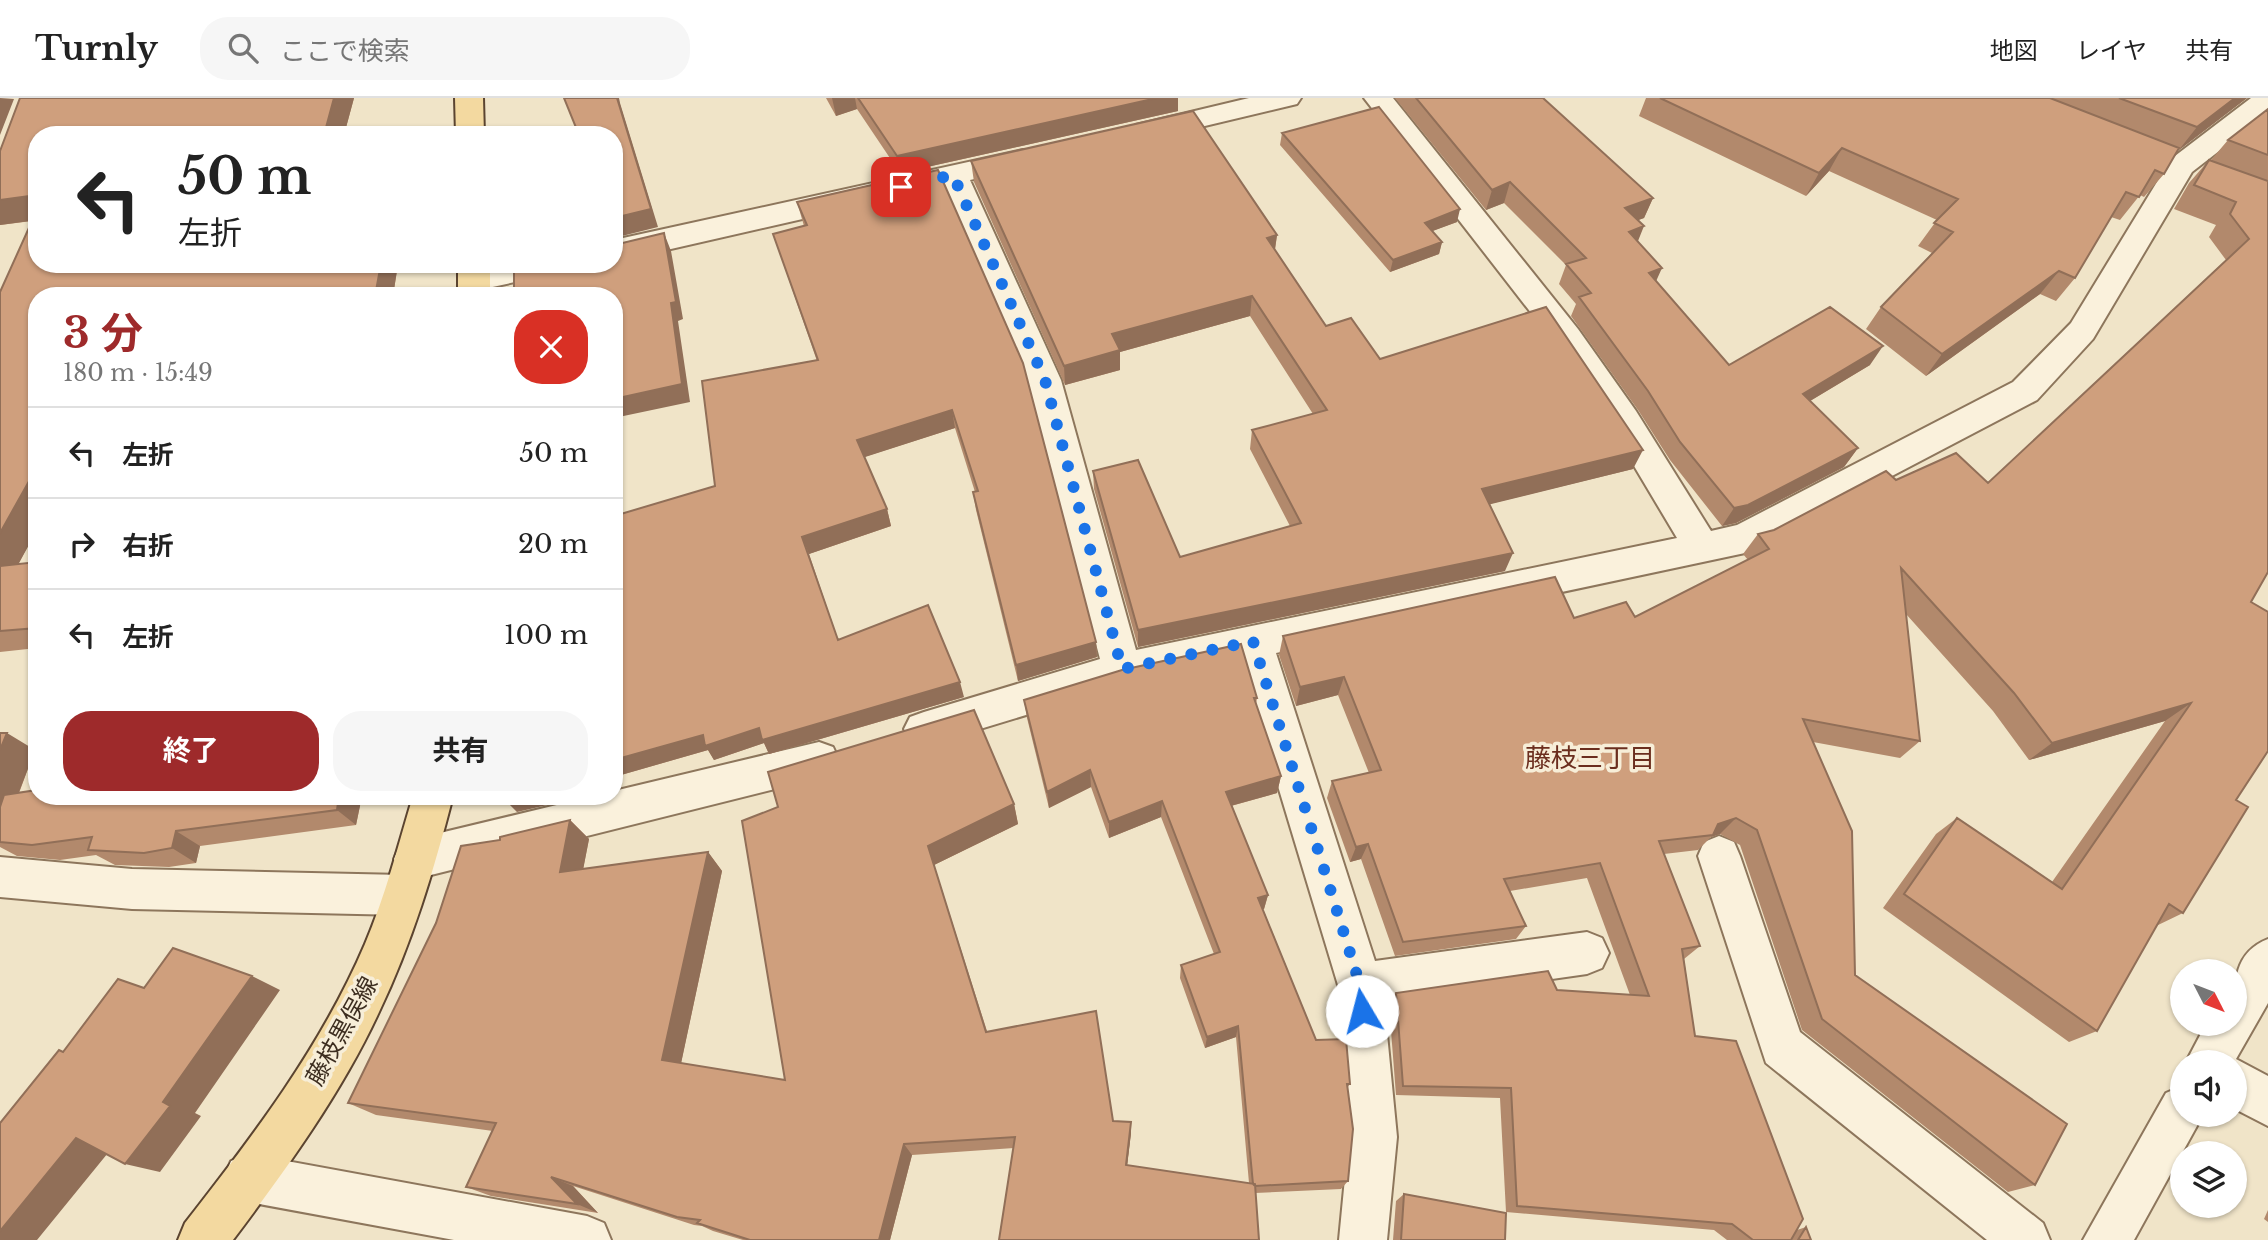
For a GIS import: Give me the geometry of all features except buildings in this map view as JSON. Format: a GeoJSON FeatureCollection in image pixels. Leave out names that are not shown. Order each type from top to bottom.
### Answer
{"type":"FeatureCollection","features":[{"type":"Feature","properties":{"kind":"main road"},"geometry":{"type":"LineString","coordinates":[[469,98],[470,126]]}},
{"type":"Feature","properties":{"kind":"main road","name":"藤枝黒俣線"},"geometry":{"type":"LineString","coordinates":[[202,1240],[333,1054],[381,959],[430,805]]}},
{"type":"Feature","properties":{"kind":"street"},"geometry":{"type":"LineString","coordinates":[[1113,138],[1287,98]]}},
{"type":"Feature","properties":{"kind":"street"},"geometry":{"type":"LineString","coordinates":[[1378,98],[1567,337],[1624,420],[1702,547]]}},
{"type":"Feature","properties":{"kind":"street"},"geometry":{"type":"LineString","coordinates":[[888,739],[1122,669],[1745,538],[2025,391],[2082,331],[2181,166],[2268,99]]}},
{"type":"Feature","properties":{"kind":"street"},"geometry":{"type":"LineString","coordinates":[[623,249],[1046,154]]}},
{"type":"Feature","properties":{"kind":"street"},"geometry":{"type":"LineString","coordinates":[[953,175],[1045,380],[1122,669]]}},
{"type":"Feature","properties":{"kind":"street"},"geometry":{"type":"LineString","coordinates":[[474,280],[508,273]]}},
{"type":"Feature","properties":{"kind":"street"},"geometry":{"type":"LineString","coordinates":[[1253,641],[1360,985],[1373,1137],[1363,1240]]}},
{"type":"Feature","properties":{"kind":"street"},"geometry":{"type":"LineString","coordinates":[[0,877],[132,889],[409,877],[849,751]]}},
{"type":"Feature","properties":{"kind":"street"},"geometry":{"type":"LineString","coordinates":[[1719,856],[1782,1047],[2026,1240]]}},
{"type":"Feature","properties":{"kind":"street"},"geometry":{"type":"LineString","coordinates":[[1360,985],[1587,953]]}},
{"type":"Feature","properties":{"kind":"street"},"geometry":{"type":"LineString","coordinates":[[2247,997],[2268,960]]}},
{"type":"Feature","properties":{"kind":"street"},"geometry":{"type":"LineString","coordinates":[[2247,1090],[2268,1103]]}},
{"type":"Feature","properties":{"kind":"street"},"geometry":{"type":"LineString","coordinates":[[2106,1240],[2172,1127]]}},
{"type":"Feature","properties":{"kind":"street"},"geometry":{"type":"LineString","coordinates":[[248,1178],[587,1240]]}},
{"type":"Feature","properties":{"kind":"district","name":"藤枝三丁目"},"geometry":{"type":"Point","coordinates":[1590,758]}},
{"type":"Feature","properties":{"kind":"route"},"geometry":{"type":"LineString","coordinates":[[901,187],[953,175],[1045,380],[1122,669],[1253,641],[1360,985],[1362,1011]]}}]}
